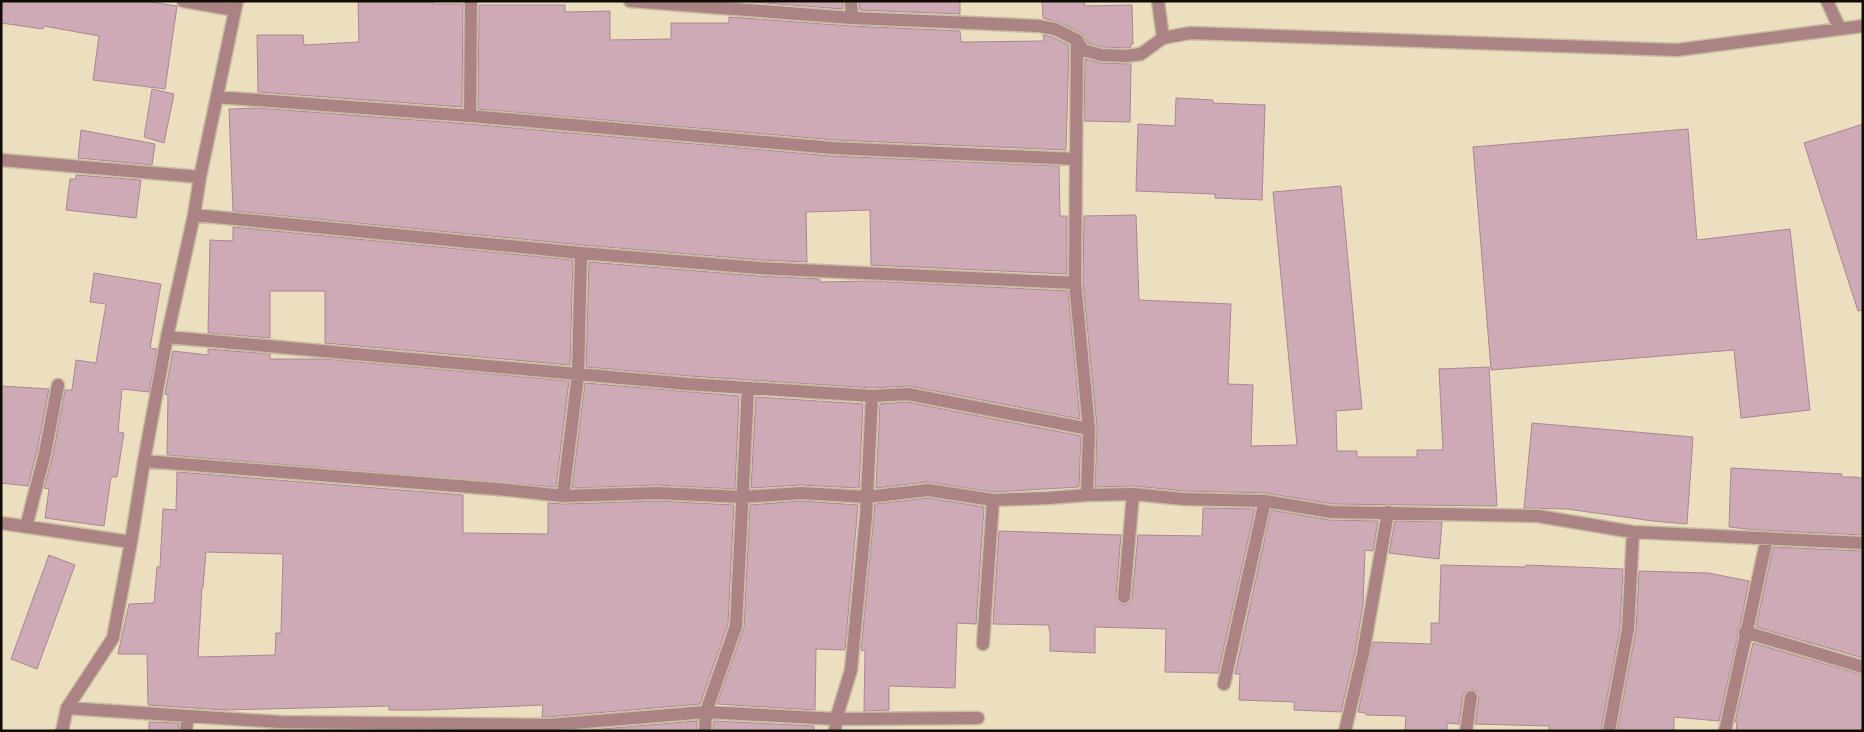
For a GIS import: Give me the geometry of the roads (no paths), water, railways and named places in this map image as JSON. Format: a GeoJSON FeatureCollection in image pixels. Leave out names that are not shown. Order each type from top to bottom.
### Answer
{"type":"FeatureCollection","features":[{"type":"Feature","properties":{"kind":"street"},"geometry":{"type":"LineString","coordinates":[[62,731],[67,708],[112,638],[167,337],[194,215],[200,177],[236,6],[184,1]]}},
{"type":"Feature","properties":{"kind":"street"},"geometry":{"type":"LineString","coordinates":[[470,116],[471,1]]}},
{"type":"Feature","properties":{"kind":"street"},"geometry":{"type":"LineString","coordinates":[[630,1],[726,4],[852,18],[1038,26],[1055,28],[1077,40],[1083,50],[1092,54],[1127,56],[1141,54],[1163,38],[1190,33],[1677,50],[1863,26]]}},
{"type":"Feature","properties":{"kind":"street"},"geometry":{"type":"LineString","coordinates":[[851,1],[852,18]]}},
{"type":"Feature","properties":{"kind":"street"},"geometry":{"type":"LineString","coordinates":[[1158,1],[1163,38]]}},
{"type":"Feature","properties":{"kind":"street"},"geometry":{"type":"LineString","coordinates":[[1828,1],[1840,29]]}},
{"type":"Feature","properties":{"kind":"street"},"geometry":{"type":"LineString","coordinates":[[1077,40],[1075,283],[1089,430],[1087,495]]}},
{"type":"Feature","properties":{"kind":"street"},"geometry":{"type":"LineString","coordinates":[[218,97],[470,116],[833,148],[1076,159]]}},
{"type":"Feature","properties":{"kind":"street"},"geometry":{"type":"LineString","coordinates":[[1,160],[200,177]]}},
{"type":"Feature","properties":{"kind":"street"},"geometry":{"type":"LineString","coordinates":[[194,215],[759,268],[1075,283]]}},
{"type":"Feature","properties":{"kind":"street"},"geometry":{"type":"LineString","coordinates":[[563,496],[578,375],[581,252]]}},
{"type":"Feature","properties":{"kind":"street"},"geometry":{"type":"LineString","coordinates":[[167,337],[578,375],[872,396],[908,394],[1089,430]]}},
{"type":"Feature","properties":{"kind":"street"},"geometry":{"type":"LineString","coordinates":[[26,527],[58,385]]}},
{"type":"Feature","properties":{"kind":"street"},"geometry":{"type":"LineString","coordinates":[[705,731],[706,712],[736,626],[748,388]]}},
{"type":"Feature","properties":{"kind":"street"},"geometry":{"type":"LineString","coordinates":[[835,725],[851,670],[867,497],[872,396]]}},
{"type":"Feature","properties":{"kind":"street"},"geometry":{"type":"LineString","coordinates":[[144,461],[563,496],[657,493],[742,497],[800,493],[867,497],[928,490],[993,500],[1133,494],[1184,499],[1265,500],[1331,512],[1538,516],[1633,532],[1863,543]]}},
{"type":"Feature","properties":{"kind":"street"},"geometry":{"type":"LineString","coordinates":[[1124,597],[1133,494]]}},
{"type":"Feature","properties":{"kind":"street"},"geometry":{"type":"LineString","coordinates":[[983,644],[993,500]]}},
{"type":"Feature","properties":{"kind":"street"},"geometry":{"type":"LineString","coordinates":[[1224,684],[1265,500]]}},
{"type":"Feature","properties":{"kind":"street"},"geometry":{"type":"LineString","coordinates":[[1345,731],[1363,654],[1388,512]]}},
{"type":"Feature","properties":{"kind":"street"},"geometry":{"type":"LineString","coordinates":[[1,523],[131,542]]}},
{"type":"Feature","properties":{"kind":"street"},"geometry":{"type":"LineString","coordinates":[[1609,731],[1628,629],[1633,532]]}},
{"type":"Feature","properties":{"kind":"street"},"geometry":{"type":"LineString","coordinates":[[1725,731],[1745,632],[1767,538]]}},
{"type":"Feature","properties":{"kind":"street"},"geometry":{"type":"LineString","coordinates":[[1745,632],[1863,667]]}},
{"type":"Feature","properties":{"kind":"street"},"geometry":{"type":"LineString","coordinates":[[1466,731],[1471,696]]}},
{"type":"Feature","properties":{"kind":"street"},"geometry":{"type":"LineString","coordinates":[[67,708],[280,722],[549,726],[706,712],[835,725],[978,718]]}},
{"type":"Feature","properties":{"kind":"street"},"geometry":{"type":"LineString","coordinates":[[186,731],[188,716]]}}]}
